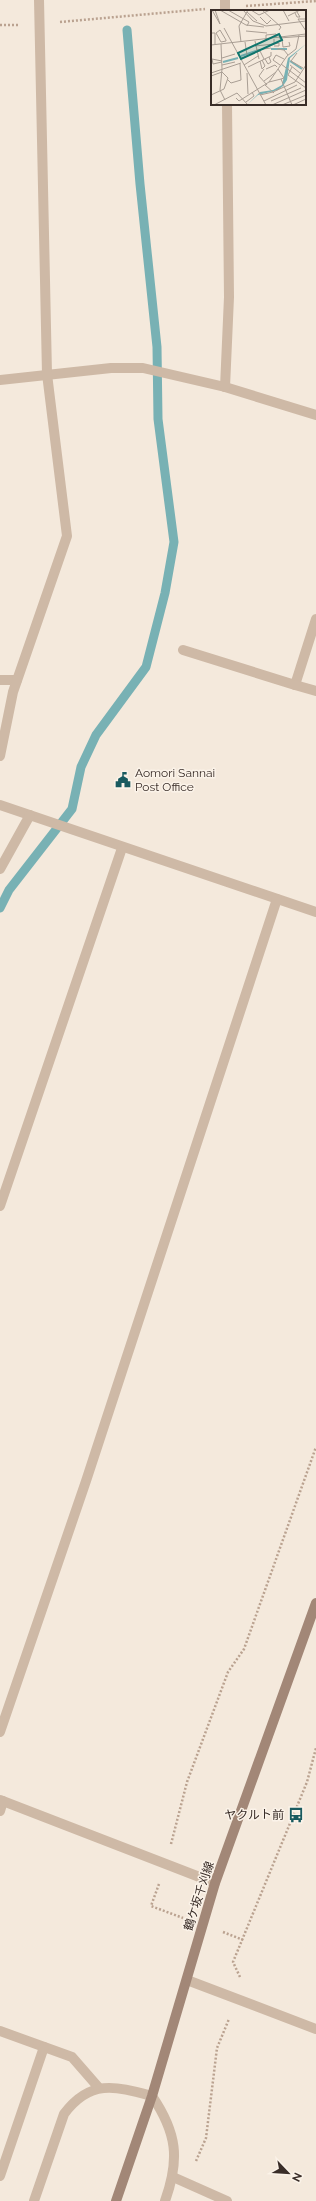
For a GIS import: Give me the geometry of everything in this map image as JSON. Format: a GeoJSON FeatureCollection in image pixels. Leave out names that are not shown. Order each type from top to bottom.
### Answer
{"type":"FeatureCollection","features":[{"type":"Feature","properties":{"kind":"main road","name":"鶴ケ坂千刈線"},"geometry":{"type":"LineString","coordinates":[[116,2201],[152,2096],[215,1883],[316,1603]]}},
{"type":"Feature","properties":{"kind":"street"},"geometry":{"type":"LineString","coordinates":[[0,756],[17,680],[67,536],[47,374],[39,0]]}},
{"type":"Feature","properties":{"kind":"street"},"geometry":{"type":"LineString","coordinates":[[225,387],[229,297],[227,105]]}},
{"type":"Feature","properties":{"kind":"street"},"geometry":{"type":"LineString","coordinates":[[0,380],[111,368],[143,368],[166,372],[225,387],[316,416]]}},
{"type":"Feature","properties":{"kind":"street"},"geometry":{"type":"LineString","coordinates":[[295,685],[316,619]]}},
{"type":"Feature","properties":{"kind":"street"},"geometry":{"type":"LineString","coordinates":[[183,650],[316,691]]}},
{"type":"Feature","properties":{"kind":"street"},"geometry":{"type":"LineString","coordinates":[[0,680],[17,680]]}},
{"type":"Feature","properties":{"kind":"street"},"geometry":{"type":"LineString","coordinates":[[0,804],[122,848],[316,912]]}},
{"type":"Feature","properties":{"kind":"street"},"geometry":{"type":"LineString","coordinates":[[0,870],[30,815]]}},
{"type":"Feature","properties":{"kind":"street"},"geometry":{"type":"LineString","coordinates":[[0,1206],[122,848]]}},
{"type":"Feature","properties":{"kind":"street"},"geometry":{"type":"LineString","coordinates":[[0,1732],[88,1473],[277,899]]}},
{"type":"Feature","properties":{"kind":"street"},"geometry":{"type":"LineString","coordinates":[[1,1804],[215,1883]]}},
{"type":"Feature","properties":{"kind":"street"},"geometry":{"type":"LineString","coordinates":[[187,1980],[316,2029]]}},
{"type":"Feature","properties":{"kind":"street"},"geometry":{"type":"LineString","coordinates":[[0,2031],[72,2057],[99,2088]]}},
{"type":"Feature","properties":{"kind":"street"},"geometry":{"type":"LineString","coordinates":[[0,2176],[44,2047]]}},
{"type":"Feature","properties":{"kind":"street"},"geometry":{"type":"LineString","coordinates":[[34,2201],[64,2114],[72,2103],[83,2094],[99,2088],[118,2086],[152,2096],[163,2112],[172,2132],[175,2153],[173,2177],[165,2201]]}},
{"type":"Feature","properties":{"kind":"street"},"geometry":{"type":"LineString","coordinates":[[173,2177],[187,2185],[227,2201]]}},
{"type":"Feature","properties":{"kind":"path"},"geometry":{"type":"LineString","coordinates":[[0,25],[40,24],[225,6],[316,1]]}},
{"type":"Feature","properties":{"kind":"path"},"geometry":{"type":"LineString","coordinates":[[151,1906],[166,1864],[187,1782],[228,1672],[244,1649],[316,1447]]}},
{"type":"Feature","properties":{"kind":"path"},"geometry":{"type":"LineString","coordinates":[[187,2185],[206,2138],[217,2048],[243,1983],[233,1962],[307,1782],[316,1748]]}},
{"type":"Feature","properties":{"kind":"waterway"},"geometry":{"type":"LineString","coordinates":[[0,908],[9,890],[72,809],[81,767],[96,735],[146,667],[165,593],[174,542],[158,419],[157,347],[140,184],[127,30]]}},
{"type":"Feature","properties":{"kind":"place","name":"Aomori Sannai Post Office"},"geometry":{"type":"Point","coordinates":[123,780]}},
{"type":"Feature","properties":{"kind":"place","name":"ヤクルト前"},"geometry":{"type":"Point","coordinates":[296,1815]}}]}
